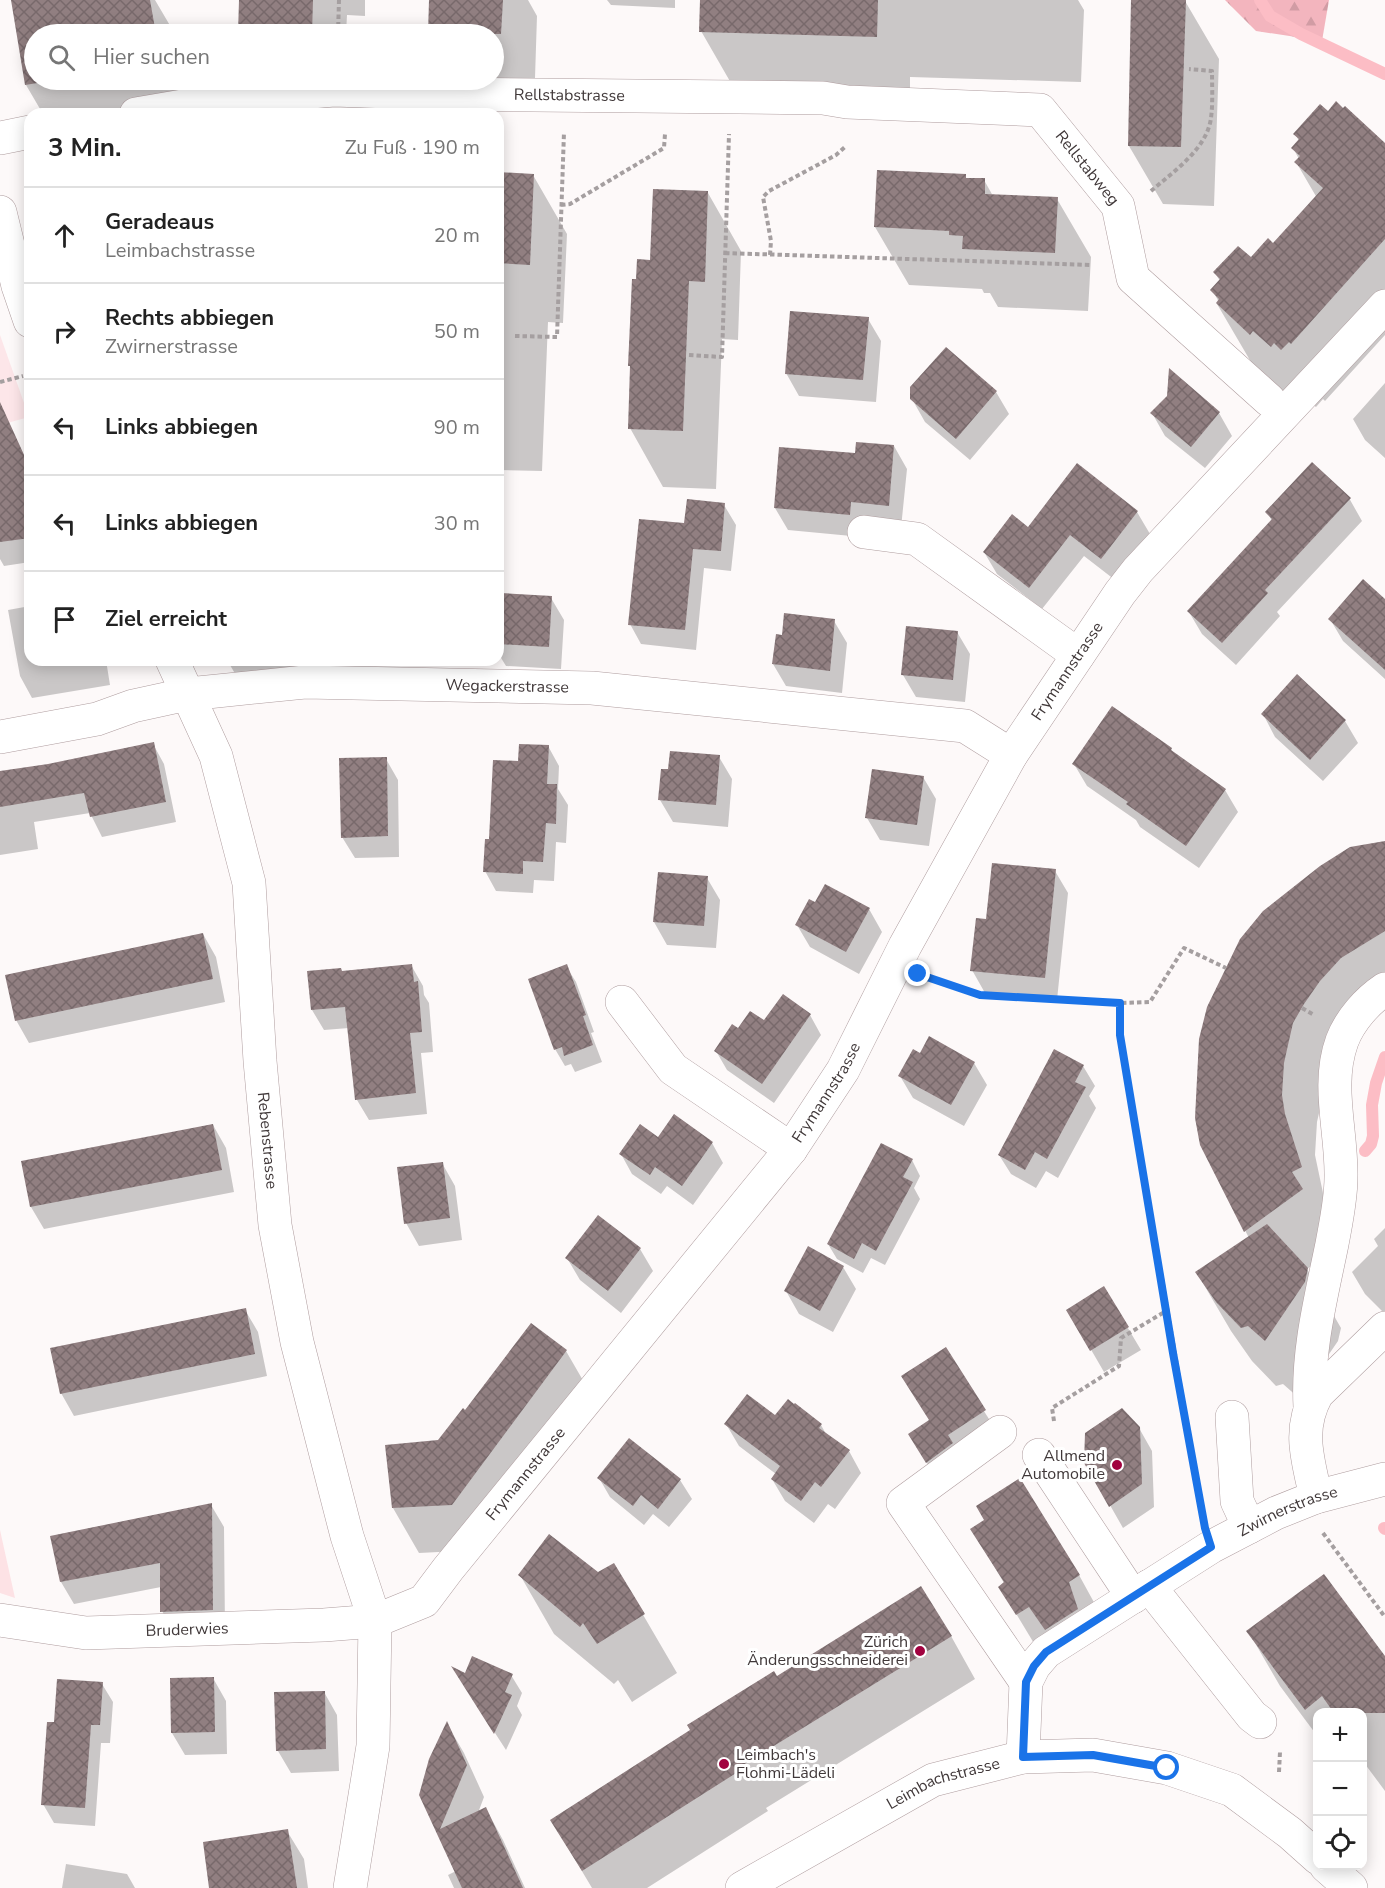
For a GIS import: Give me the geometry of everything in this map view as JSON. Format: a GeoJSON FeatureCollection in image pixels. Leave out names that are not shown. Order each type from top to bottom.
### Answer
{"type":"FeatureCollection","features":[{"type":"Feature","properties":{"kind":"street","name":"Rellstabstrasse"},"geometry":{"type":"LineString","coordinates":[[171,108],[218,100],[334,90],[835,100]]}},
{"type":"Feature","properties":{"kind":"street","name":"Rellstabweg"},"geometry":{"type":"LineString","coordinates":[[835,100],[1040,110],[1118,206],[1133,278],[1269,400]]}},
{"type":"Feature","properties":{"kind":"street"},"geometry":{"type":"LineString","coordinates":[[0,138],[24,133]]}},
{"type":"Feature","properties":{"kind":"street"},"geometry":{"type":"LineString","coordinates":[[0,212],[24,304]]}},
{"type":"Feature","properties":{"kind":"street","name":"Frymannstrasse"},"geometry":{"type":"LineString","coordinates":[[375,1621],[424,1600],[791,1149],[843,1070],[904,946],[1011,755],[1078,655],[1138,570],[1385,306]]}},
{"type":"Feature","properties":{"kind":"street"},"geometry":{"type":"LineString","coordinates":[[864,532],[917,538],[1078,655]]}},
{"type":"Feature","properties":{"kind":"street","name":"Rebenstrasse"},"geometry":{"type":"LineString","coordinates":[[175,666],[216,756],[249,883],[260,1061],[275,1225],[297,1342],[347,1536],[375,1621]]}},
{"type":"Feature","properties":{"kind":"street","name":"Wegackerstrasse"},"geometry":{"type":"LineString","coordinates":[[0,737],[97,719],[133,706],[188,694],[305,682],[592,688],[965,726],[1011,755]]}},
{"type":"Feature","properties":{"kind":"street"},"geometry":{"type":"LineString","coordinates":[[1310,1407],[1311,1352],[1340,1202],[1341,1175],[1335,1094],[1336,1068],[1342,1041],[1355,1017],[1374,996],[1385,989]]}},
{"type":"Feature","properties":{"kind":"street"},"geometry":{"type":"LineString","coordinates":[[622,1002],[673,1069],[791,1149]]}},
{"type":"Feature","properties":{"kind":"street"},"geometry":{"type":"LineString","coordinates":[[1316,1497],[1305,1441],[1305,1423],[1310,1407],[1317,1394],[1385,1328]]}},
{"type":"Feature","properties":{"kind":"street"},"geometry":{"type":"LineString","coordinates":[[1232,1417],[1237,1501],[1249,1527]]}},
{"type":"Feature","properties":{"kind":"street"},"geometry":{"type":"LineString","coordinates":[[1000,1432],[903,1503],[1026,1682]]}},
{"type":"Feature","properties":{"kind":"street"},"geometry":{"type":"LineString","coordinates":[[1039,1455],[1141,1592],[1252,1716],[1260,1722]]}},
{"type":"Feature","properties":{"kind":"street","name":"Zwirnerstrasse"},"geometry":{"type":"LineString","coordinates":[[1023,1757],[1026,1682],[1034,1666],[1046,1652],[1211,1547],[1276,1513],[1316,1497],[1385,1479]]}},
{"type":"Feature","properties":{"kind":"street","name":"Bruderwies"},"geometry":{"type":"LineString","coordinates":[[0,1620],[86,1633],[324,1625],[375,1621]]}},
{"type":"Feature","properties":{"kind":"street"},"geometry":{"type":"LineString","coordinates":[[350,1888],[373,1746],[375,1621]]}},
{"type":"Feature","properties":{"kind":"street","name":"Leimbachstrasse"},"geometry":{"type":"LineString","coordinates":[[742,1888],[933,1780],[1023,1757],[1093,1755],[1167,1768],[1210,1782],[1232,1790],[1290,1833],[1313,1854]]}},
{"type":"Feature","properties":{"kind":"street"},"geometry":{"type":"LineString","coordinates":[[1331,1870],[1352,1888]]}},
{"type":"Feature","properties":{"kind":"path"},"geometry":{"type":"LineString","coordinates":[[338,24],[339,0]]}},
{"type":"Feature","properties":{"kind":"path"},"geometry":{"type":"LineString","coordinates":[[1118,206],[1147,194],[1187,159],[1205,136],[1211,120],[1212,70],[1189,69]]}},
{"type":"Feature","properties":{"kind":"path"},"geometry":{"type":"LineString","coordinates":[[515,336],[556,337],[564,125]]}},
{"type":"Feature","properties":{"kind":"path"},"geometry":{"type":"LineString","coordinates":[[561,205],[570,204],[664,148],[665,128]]}},
{"type":"Feature","properties":{"kind":"path"},"geometry":{"type":"LineString","coordinates":[[689,356],[722,357],[730,130]]}},
{"type":"Feature","properties":{"kind":"path"},"geometry":{"type":"LineString","coordinates":[[770,255],[771,241],[763,197],[769,191],[836,155],[845,147]]}},
{"type":"Feature","properties":{"kind":"path"},"geometry":{"type":"LineString","coordinates":[[725,254],[1129,266]]}},
{"type":"Feature","properties":{"kind":"path"},"geometry":{"type":"LineString","coordinates":[[0,382],[23,376]]}},
{"type":"Feature","properties":{"kind":"path"},"geometry":{"type":"LineString","coordinates":[[928,977],[980,995],[1120,1003],[1150,1002],[1184,948],[1226,968]]}},
{"type":"Feature","properties":{"kind":"path"},"geometry":{"type":"LineString","coordinates":[[1120,1003],[1120,1035],[1197,1482]]}},
{"type":"Feature","properties":{"kind":"path"},"geometry":{"type":"LineString","coordinates":[[1039,1455],[1056,1443],[1052,1408],[1119,1366],[1121,1338],[1166,1311]]}},
{"type":"Feature","properties":{"kind":"path"},"geometry":{"type":"LineString","coordinates":[[1323,1533],[1385,1617]]}},
{"type":"Feature","properties":{"kind":"shaded area"},"geometry":{"type":"Polygon","coordinates":[[[0,335],[24,403],[24,418],[0,425],[0,335]]]}},
{"type":"Feature","properties":{"kind":"shaded area"},"geometry":{"type":"Polygon","coordinates":[[[0,1530],[15,1598],[0,1593],[0,1530]]]}},
{"type":"Feature","properties":{"kind":"green space"},"geometry":{"type":"Polygon","coordinates":[[[1225,0],[1329,0],[1322,41],[1256,31],[1225,0]]]}},
{"type":"Feature","properties":{"kind":"building"},"geometry":{"type":"Polygon","coordinates":[[[11,0],[150,0],[154,24],[24,24],[24,79],[11,0]]]}},
{"type":"Feature","properties":{"kind":"building"},"geometry":{"type":"Polygon","coordinates":[[[239,0],[313,0],[312,24],[238,24],[239,0]]]}},
{"type":"Feature","properties":{"kind":"building"},"geometry":{"type":"Polygon","coordinates":[[[429,0],[503,0],[502,24],[428,24],[429,0]]]}},
{"type":"Feature","properties":{"kind":"building"},"geometry":{"type":"Polygon","coordinates":[[[700,0],[878,0],[877,37],[699,32],[700,0]]]}},
{"type":"Feature","properties":{"kind":"building"},"geometry":{"type":"Polygon","coordinates":[[[1131,0],[1186,0],[1181,147],[1128,146],[1131,0]]]}},
{"type":"Feature","properties":{"kind":"building"},"geometry":{"type":"Polygon","coordinates":[[[1336,101],[1343,108],[1345,106],[1385,143],[1385,239],[1291,344],[1289,342],[1281,350],[1274,343],[1271,347],[1253,331],[1250,335],[1216,303],[1219,299],[1210,290],[1220,279],[1213,272],[1238,246],[1251,257],[1268,238],[1273,243],[1323,188],[1294,162],[1300,156],[1291,148],[1299,139],[1293,134],[1320,104],[1328,111],[1336,101]]]}},
{"type":"Feature","properties":{"kind":"building"},"geometry":{"type":"Polygon","coordinates":[[[877,170],[966,174],[966,178],[985,178],[985,194],[1058,197],[1055,253],[962,249],[963,236],[949,235],[949,231],[874,227],[877,170]]]}},
{"type":"Feature","properties":{"kind":"building"},"geometry":{"type":"Polygon","coordinates":[[[504,172],[534,174],[530,265],[504,263],[504,172]]]}},
{"type":"Feature","properties":{"kind":"building"},"geometry":{"type":"Polygon","coordinates":[[[653,189],[708,191],[705,282],[689,281],[683,431],[628,429],[632,279],[636,279],[637,259],[650,260],[653,189]]]}},
{"type":"Feature","properties":{"kind":"building"},"geometry":{"type":"Polygon","coordinates":[[[790,311],[869,317],[863,380],[785,374],[790,311]]]}},
{"type":"Feature","properties":{"kind":"building"},"geometry":{"type":"Polygon","coordinates":[[[946,347],[997,391],[956,439],[910,399],[910,387],[946,347]]]}},
{"type":"Feature","properties":{"kind":"building"},"geometry":{"type":"Polygon","coordinates":[[[1169,368],[1220,412],[1191,447],[1150,413],[1167,396],[1169,368]]]}},
{"type":"Feature","properties":{"kind":"building"},"geometry":{"type":"Polygon","coordinates":[[[0,402],[24,455],[24,539],[0,542],[0,402]]]}},
{"type":"Feature","properties":{"kind":"building"},"geometry":{"type":"Polygon","coordinates":[[[856,442],[894,445],[889,506],[851,502],[850,515],[774,508],[779,447],[855,453],[856,442]]]}},
{"type":"Feature","properties":{"kind":"building"},"geometry":{"type":"Polygon","coordinates":[[[1312,462],[1351,498],[1265,590],[1268,593],[1222,643],[1187,611],[1272,519],[1265,512],[1312,462]]]}},
{"type":"Feature","properties":{"kind":"building"},"geometry":{"type":"Polygon","coordinates":[[[1077,463],[1138,511],[1101,559],[1070,535],[1029,588],[983,552],[1012,514],[1028,527],[1077,463]]]}},
{"type":"Feature","properties":{"kind":"building"},"geometry":{"type":"Polygon","coordinates":[[[687,499],[725,503],[721,551],[693,549],[685,630],[628,625],[639,519],[684,523],[687,499]]]}},
{"type":"Feature","properties":{"kind":"building"},"geometry":{"type":"Polygon","coordinates":[[[1363,579],[1385,599],[1385,670],[1328,619],[1363,579]]]}},
{"type":"Feature","properties":{"kind":"building"},"geometry":{"type":"Polygon","coordinates":[[[504,593],[552,596],[549,647],[504,644],[504,593]]]}},
{"type":"Feature","properties":{"kind":"building"},"geometry":{"type":"Polygon","coordinates":[[[784,613],[835,619],[830,671],[772,664],[776,634],[782,635],[784,613]]]}},
{"type":"Feature","properties":{"kind":"building"},"geometry":{"type":"Polygon","coordinates":[[[906,626],[958,631],[953,680],[901,675],[906,626]]]}},
{"type":"Feature","properties":{"kind":"building"},"geometry":{"type":"Polygon","coordinates":[[[1297,674],[1346,720],[1310,760],[1261,714],[1297,674]]]}},
{"type":"Feature","properties":{"kind":"building"},"geometry":{"type":"Polygon","coordinates":[[[1112,706],[1226,789],[1186,846],[1126,804],[1128,802],[1072,764],[1112,706]]]}},
{"type":"Feature","properties":{"kind":"building"},"geometry":{"type":"Polygon","coordinates":[[[154,742],[166,802],[90,817],[84,793],[0,807],[0,771],[48,764],[154,742]]]}},
{"type":"Feature","properties":{"kind":"building"},"geometry":{"type":"Polygon","coordinates":[[[519,744],[549,745],[547,784],[557,784],[556,824],[546,823],[543,862],[523,861],[523,874],[483,872],[485,839],[489,839],[493,760],[518,761],[519,744]]]}},
{"type":"Feature","properties":{"kind":"building"},"geometry":{"type":"Polygon","coordinates":[[[670,751],[720,755],[716,805],[658,800],[661,769],[668,769],[670,751]]]}},
{"type":"Feature","properties":{"kind":"building"},"geometry":{"type":"Polygon","coordinates":[[[387,757],[388,836],[341,838],[339,758],[387,757]]]}},
{"type":"Feature","properties":{"kind":"building"},"geometry":{"type":"Polygon","coordinates":[[[872,769],[924,776],[917,825],[865,818],[872,769]]]}},
{"type":"Feature","properties":{"kind":"building"},"geometry":{"type":"Polygon","coordinates":[[[1385,841],[1385,931],[1341,958],[1320,981],[1293,1023],[1284,1063],[1282,1095],[1285,1114],[1302,1167],[1292,1172],[1303,1189],[1244,1232],[1200,1145],[1195,1118],[1199,1039],[1207,1007],[1240,939],[1263,911],[1320,866],[1350,847],[1385,841]]]}},
{"type":"Feature","properties":{"kind":"building"},"geometry":{"type":"Polygon","coordinates":[[[992,863],[1056,869],[1045,978],[970,971],[976,918],[986,919],[992,863]]]}},
{"type":"Feature","properties":{"kind":"building"},"geometry":{"type":"Polygon","coordinates":[[[658,872],[708,876],[704,926],[653,922],[658,872]]]}},
{"type":"Feature","properties":{"kind":"building"},"geometry":{"type":"Polygon","coordinates":[[[825,884],[870,908],[846,952],[795,925],[809,899],[815,902],[825,884]]]}},
{"type":"Feature","properties":{"kind":"building"},"geometry":{"type":"Polygon","coordinates":[[[203,933],[213,979],[15,1021],[5,975],[203,933]]]}},
{"type":"Feature","properties":{"kind":"building"},"geometry":{"type":"Polygon","coordinates":[[[412,964],[414,982],[418,981],[422,1032],[410,1033],[416,1093],[355,1100],[345,1007],[311,1010],[307,971],[341,968],[342,971],[412,964]]]}},
{"type":"Feature","properties":{"kind":"building"},"geometry":{"type":"Polygon","coordinates":[[[567,964],[586,1015],[583,1016],[593,1045],[564,1056],[562,1047],[554,1050],[528,979],[567,964]]]}},
{"type":"Feature","properties":{"kind":"building"},"geometry":{"type":"Polygon","coordinates":[[[783,994],[811,1014],[762,1084],[714,1051],[732,1024],[738,1028],[750,1011],[764,1020],[783,994]]]}},
{"type":"Feature","properties":{"kind":"building"},"geometry":{"type":"Polygon","coordinates":[[[929,1036],[975,1062],[951,1105],[898,1076],[913,1049],[920,1053],[929,1036]]]}},
{"type":"Feature","properties":{"kind":"building"},"geometry":{"type":"Polygon","coordinates":[[[1054,1049],[1084,1065],[1075,1082],[1086,1087],[1047,1159],[1035,1152],[1025,1170],[998,1155],[1054,1049]]]}},
{"type":"Feature","properties":{"kind":"building"},"geometry":{"type":"Polygon","coordinates":[[[674,1114],[713,1142],[682,1186],[655,1167],[650,1175],[619,1154],[640,1124],[658,1137],[674,1114]]]}},
{"type":"Feature","properties":{"kind":"building"},"geometry":{"type":"Polygon","coordinates":[[[213,1124],[222,1170],[30,1207],[21,1161],[213,1124]]]}},
{"type":"Feature","properties":{"kind":"building"},"geometry":{"type":"Polygon","coordinates":[[[881,1143],[913,1159],[903,1177],[913,1182],[876,1251],[862,1243],[854,1259],[827,1244],[881,1143]]]}},
{"type":"Feature","properties":{"kind":"building"},"geometry":{"type":"Polygon","coordinates":[[[443,1162],[450,1218],[404,1224],[397,1167],[443,1162]]]}},
{"type":"Feature","properties":{"kind":"building"},"geometry":{"type":"Polygon","coordinates":[[[598,1215],[641,1248],[608,1291],[565,1258],[598,1215]]]}},
{"type":"Feature","properties":{"kind":"building"},"geometry":{"type":"Polygon","coordinates":[[[1267,1224],[1308,1268],[1305,1282],[1265,1341],[1248,1326],[1241,1328],[1216,1302],[1195,1272],[1267,1224]]]}},
{"type":"Feature","properties":{"kind":"building"},"geometry":{"type":"Polygon","coordinates":[[[808,1246],[844,1266],[820,1311],[784,1291],[808,1246]]]}},
{"type":"Feature","properties":{"kind":"building"},"geometry":{"type":"Polygon","coordinates":[[[1104,1286],[1129,1327],[1090,1351],[1066,1310],[1104,1286]]]}},
{"type":"Feature","properties":{"kind":"building"},"geometry":{"type":"Polygon","coordinates":[[[246,1308],[255,1354],[60,1394],[50,1348],[246,1308]]]}},
{"type":"Feature","properties":{"kind":"building"},"geometry":{"type":"Polygon","coordinates":[[[531,1323],[567,1350],[452,1505],[392,1508],[385,1445],[438,1440],[463,1408],[465,1410],[531,1323]]]}},
{"type":"Feature","properties":{"kind":"building"},"geometry":{"type":"Polygon","coordinates":[[[946,1347],[986,1410],[948,1435],[953,1443],[926,1463],[908,1434],[929,1420],[901,1376],[946,1347]]]}},
{"type":"Feature","properties":{"kind":"building"},"geometry":{"type":"Polygon","coordinates":[[[747,1394],[775,1415],[788,1399],[822,1424],[819,1428],[850,1450],[821,1487],[815,1482],[801,1501],[771,1479],[780,1466],[724,1424],[747,1394]]]}},
{"type":"Feature","properties":{"kind":"building"},"geometry":{"type":"Polygon","coordinates":[[[1122,1408],[1140,1427],[1142,1484],[1109,1507],[1084,1463],[1085,1433],[1122,1408]]]}},
{"type":"Feature","properties":{"kind":"building"},"geometry":{"type":"Polygon","coordinates":[[[629,1438],[681,1479],[658,1509],[641,1495],[633,1506],[597,1478],[629,1438]]]}},
{"type":"Feature","properties":{"kind":"building"},"geometry":{"type":"Polygon","coordinates":[[[1020,1478],[1080,1575],[1069,1582],[1078,1609],[1045,1630],[1029,1607],[1016,1615],[998,1587],[1004,1582],[970,1529],[984,1520],[976,1506],[1020,1478]]]}},
{"type":"Feature","properties":{"kind":"building"},"geometry":{"type":"Polygon","coordinates":[[[212,1503],[213,1610],[160,1612],[160,1563],[60,1582],[50,1536],[212,1503]]]}},
{"type":"Feature","properties":{"kind":"building"},"geometry":{"type":"Polygon","coordinates":[[[549,1534],[598,1572],[614,1563],[645,1614],[597,1644],[583,1623],[580,1627],[518,1575],[549,1534]]]}},
{"type":"Feature","properties":{"kind":"building"},"geometry":{"type":"Polygon","coordinates":[[[1324,1574],[1385,1656],[1385,1713],[1367,1713],[1367,1708],[1330,1708],[1322,1696],[1305,1710],[1246,1631],[1324,1574]]]}},
{"type":"Feature","properties":{"kind":"building"},"geometry":{"type":"Polygon","coordinates":[[[921,1586],[952,1636],[743,1765],[744,1768],[582,1871],[550,1820],[690,1730],[687,1725],[774,1671],[777,1676],[921,1586]]]}},
{"type":"Feature","properties":{"kind":"building"},"geometry":{"type":"Polygon","coordinates":[[[472,1656],[513,1674],[505,1692],[512,1695],[494,1734],[451,1666],[465,1673],[472,1656]]]}},
{"type":"Feature","properties":{"kind":"building"},"geometry":{"type":"Polygon","coordinates":[[[214,1677],[215,1732],[171,1733],[170,1678],[214,1677]]]}},
{"type":"Feature","properties":{"kind":"building"},"geometry":{"type":"Polygon","coordinates":[[[57,1679],[103,1682],[100,1725],[91,1725],[85,1808],[41,1805],[47,1722],[54,1722],[57,1679]]]}},
{"type":"Feature","properties":{"kind":"building"},"geometry":{"type":"Polygon","coordinates":[[[325,1691],[326,1749],[276,1751],[274,1692],[325,1691]]]}},
{"type":"Feature","properties":{"kind":"building"},"geometry":{"type":"Polygon","coordinates":[[[447,1721],[467,1765],[440,1829],[486,1807],[523,1888],[462,1888],[419,1795],[429,1759],[447,1721]]]}},
{"type":"Feature","properties":{"kind":"building"},"geometry":{"type":"Polygon","coordinates":[[[288,1829],[297,1888],[209,1888],[203,1842],[288,1829]]]}},
{"type":"Feature","properties":{"kind":"waterway"},"geometry":{"type":"LineString","coordinates":[[1260,0],[1270,16],[1301,34],[1385,74]]}},
{"type":"Feature","properties":{"kind":"waterway"},"geometry":{"type":"LineString","coordinates":[[1365,1151],[1371,1144],[1373,1136],[1372,1105],[1376,1083],[1385,1057]]}},
{"type":"Feature","properties":{"kind":"place","name":"Allmend Automobile"},"geometry":{"type":"Point","coordinates":[1117,1465]}},
{"type":"Feature","properties":{"kind":"place","name":"Zürich Änderungsschneiderei"},"geometry":{"type":"Point","coordinates":[920,1651]}},
{"type":"Feature","properties":{"kind":"place","name":"Leimbach's Flohmi-Lädeli"},"geometry":{"type":"Point","coordinates":[724,1764]}},
{"type":"Feature","properties":{"kind":"route"},"geometry":{"type":"LineString","coordinates":[[918,974],[980,995],[1120,1003],[1120,1035],[1173,1353],[1205,1528],[1211,1547],[1046,1652],[1034,1666],[1026,1682],[1023,1757],[1093,1755],[1167,1768]]}}]}
